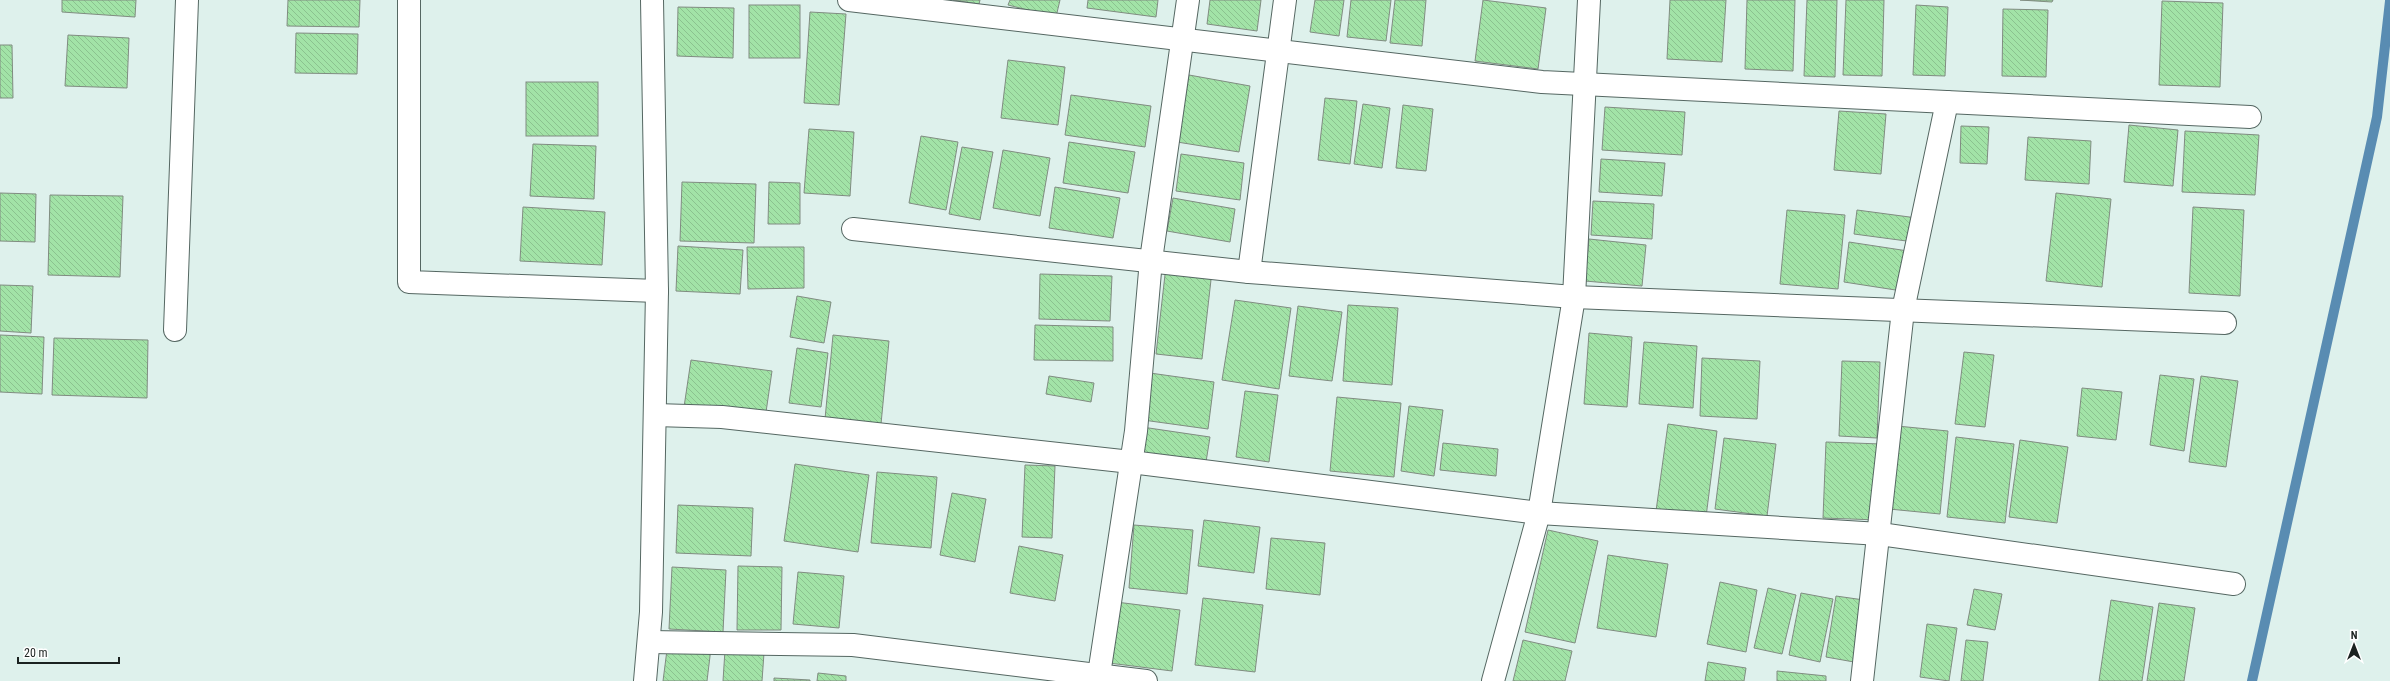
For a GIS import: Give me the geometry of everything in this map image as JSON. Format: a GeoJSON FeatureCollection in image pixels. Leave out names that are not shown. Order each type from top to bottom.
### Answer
{"type":"FeatureCollection","features":[{"type":"Feature","properties":{"kind":"street"},"geometry":{"type":"LineString","coordinates":[[176,330],[187,0]]}},
{"type":"Feature","properties":{"kind":"street"},"geometry":{"type":"LineString","coordinates":[[409,0],[409,282],[657,290]]}},
{"type":"Feature","properties":{"kind":"street"},"geometry":{"type":"LineString","coordinates":[[645,681],[651,612],[657,290],[652,0]]}},
{"type":"Feature","properties":{"kind":"street"},"geometry":{"type":"LineString","coordinates":[[849,0],[1534,81],[2250,117]]}},
{"type":"Feature","properties":{"kind":"street"},"geometry":{"type":"LineString","coordinates":[[1098,678],[1131,462],[1152,260],[1188,0]]}},
{"type":"Feature","properties":{"kind":"street"},"geometry":{"type":"LineString","coordinates":[[1249,272],[1285,0]]}},
{"type":"Feature","properties":{"kind":"street"},"geometry":{"type":"LineString","coordinates":[[1493,681],[1539,513],[1574,297],[1589,0]]}},
{"type":"Feature","properties":{"kind":"street"},"geometry":{"type":"LineString","coordinates":[[1862,681],[1880,534],[1903,310],[1946,102]]}},
{"type":"Feature","properties":{"kind":"street"},"geometry":{"type":"LineString","coordinates":[[853,229],[1152,260],[1249,272],[1574,297],[2225,323]]}},
{"type":"Feature","properties":{"kind":"street"},"geometry":{"type":"LineString","coordinates":[[655,415],[722,417],[1131,462],[1539,513],[1880,534],[2234,584]]}},
{"type":"Feature","properties":{"kind":"street"},"geometry":{"type":"LineString","coordinates":[[649,642],[853,645],[1098,678],[1146,681]]}},
{"type":"Feature","properties":{"kind":"building"},"geometry":{"type":"Polygon","coordinates":[[[62,0],[136,0],[135,17],[62,12],[62,0]]]}},
{"type":"Feature","properties":{"kind":"building"},"geometry":{"type":"Polygon","coordinates":[[[288,0],[360,0],[359,27],[287,26],[288,0]]]}},
{"type":"Feature","properties":{"kind":"building"},"geometry":{"type":"Polygon","coordinates":[[[953,0],[980,0],[979,4],[953,0]]]}},
{"type":"Feature","properties":{"kind":"building"},"geometry":{"type":"Polygon","coordinates":[[[1010,0],[1060,0],[1056,17],[1008,5],[1010,0]]]}},
{"type":"Feature","properties":{"kind":"building"},"geometry":{"type":"Polygon","coordinates":[[[1088,0],[1158,0],[1156,17],[1087,8],[1088,0]]]}},
{"type":"Feature","properties":{"kind":"building"},"geometry":{"type":"Polygon","coordinates":[[[1210,0],[1261,0],[1257,31],[1207,24],[1210,0]]]}},
{"type":"Feature","properties":{"kind":"building"},"geometry":{"type":"Polygon","coordinates":[[[1315,0],[1344,0],[1339,36],[1310,32],[1315,0]]]}},
{"type":"Feature","properties":{"kind":"building"},"geometry":{"type":"Polygon","coordinates":[[[1351,0],[1391,0],[1386,41],[1347,37],[1351,0]]]}},
{"type":"Feature","properties":{"kind":"building"},"geometry":{"type":"Polygon","coordinates":[[[1395,0],[1426,0],[1422,46],[1390,43],[1395,0]]]}},
{"type":"Feature","properties":{"kind":"building"},"geometry":{"type":"Polygon","coordinates":[[[1483,0],[1546,8],[1538,69],[1475,61],[1483,0]]]}},
{"type":"Feature","properties":{"kind":"building"},"geometry":{"type":"Polygon","coordinates":[[[1670,0],[1726,0],[1722,62],[1667,59],[1670,0]]]}},
{"type":"Feature","properties":{"kind":"building"},"geometry":{"type":"Polygon","coordinates":[[[1747,0],[1795,0],[1793,71],[1745,69],[1747,0]]]}},
{"type":"Feature","properties":{"kind":"building"},"geometry":{"type":"Polygon","coordinates":[[[1807,0],[1837,0],[1835,77],[1804,76],[1807,0]]]}},
{"type":"Feature","properties":{"kind":"building"},"geometry":{"type":"Polygon","coordinates":[[[1846,0],[1884,0],[1882,76],[1843,75],[1846,0]]]}},
{"type":"Feature","properties":{"kind":"building"},"geometry":{"type":"Polygon","coordinates":[[[2020,0],[2053,0],[2052,2],[2020,0]]]}},
{"type":"Feature","properties":{"kind":"building"},"geometry":{"type":"Polygon","coordinates":[[[2162,1],[2223,3],[2220,87],[2159,85],[2162,1]]]}},
{"type":"Feature","properties":{"kind":"building"},"geometry":{"type":"Polygon","coordinates":[[[749,5],[800,5],[800,58],[749,58],[749,5]]]}},
{"type":"Feature","properties":{"kind":"building"},"geometry":{"type":"Polygon","coordinates":[[[1916,5],[1948,7],[1945,76],[1913,75],[1916,5]]]}},
{"type":"Feature","properties":{"kind":"building"},"geometry":{"type":"Polygon","coordinates":[[[678,7],[734,8],[733,58],[677,56],[678,7]]]}},
{"type":"Feature","properties":{"kind":"building"},"geometry":{"type":"Polygon","coordinates":[[[2003,9],[2048,10],[2046,77],[2002,76],[2003,9]]]}},
{"type":"Feature","properties":{"kind":"building"},"geometry":{"type":"Polygon","coordinates":[[[810,12],[846,14],[839,105],[804,103],[810,12]]]}},
{"type":"Feature","properties":{"kind":"building"},"geometry":{"type":"Polygon","coordinates":[[[296,33],[358,34],[357,74],[295,73],[296,33]]]}},
{"type":"Feature","properties":{"kind":"building"},"geometry":{"type":"Polygon","coordinates":[[[68,35],[129,38],[127,88],[65,86],[68,35]]]}},
{"type":"Feature","properties":{"kind":"building"},"geometry":{"type":"Polygon","coordinates":[[[0,45],[12,45],[13,98],[0,98],[0,45]]]}},
{"type":"Feature","properties":{"kind":"building"},"geometry":{"type":"Polygon","coordinates":[[[1008,60],[1065,67],[1058,125],[1001,118],[1008,60]]]}},
{"type":"Feature","properties":{"kind":"building"},"geometry":{"type":"Polygon","coordinates":[[[1189,75],[1250,86],[1239,152],[1177,142],[1189,75]]]}},
{"type":"Feature","properties":{"kind":"building"},"geometry":{"type":"Polygon","coordinates":[[[526,82],[598,82],[598,136],[526,136],[526,82]]]}},
{"type":"Feature","properties":{"kind":"building"},"geometry":{"type":"Polygon","coordinates":[[[1071,95],[1151,106],[1145,147],[1065,135],[1071,95]]]}},
{"type":"Feature","properties":{"kind":"building"},"geometry":{"type":"Polygon","coordinates":[[[1325,98],[1357,101],[1350,164],[1318,160],[1325,98]]]}},
{"type":"Feature","properties":{"kind":"building"},"geometry":{"type":"Polygon","coordinates":[[[1363,104],[1390,108],[1382,168],[1354,164],[1363,104]]]}},
{"type":"Feature","properties":{"kind":"building"},"geometry":{"type":"Polygon","coordinates":[[[1403,105],[1433,109],[1426,171],[1396,168],[1403,105]]]}},
{"type":"Feature","properties":{"kind":"building"},"geometry":{"type":"Polygon","coordinates":[[[1605,107],[1685,112],[1682,155],[1602,150],[1605,107]]]}},
{"type":"Feature","properties":{"kind":"building"},"geometry":{"type":"Polygon","coordinates":[[[1839,111],[1886,114],[1881,174],[1834,170],[1839,111]]]}},
{"type":"Feature","properties":{"kind":"building"},"geometry":{"type":"Polygon","coordinates":[[[2129,125],[2178,130],[2173,186],[2124,182],[2129,125]]]}},
{"type":"Feature","properties":{"kind":"building"},"geometry":{"type":"Polygon","coordinates":[[[1961,126],[1989,127],[1987,164],[1960,163],[1961,126]]]}},
{"type":"Feature","properties":{"kind":"building"},"geometry":{"type":"Polygon","coordinates":[[[809,129],[854,132],[850,196],[804,193],[809,129]]]}},
{"type":"Feature","properties":{"kind":"building"},"geometry":{"type":"Polygon","coordinates":[[[2185,131],[2259,135],[2255,195],[2182,192],[2185,131]]]}},
{"type":"Feature","properties":{"kind":"building"},"geometry":{"type":"Polygon","coordinates":[[[921,136],[958,142],[946,210],[909,203],[921,136]]]}},
{"type":"Feature","properties":{"kind":"building"},"geometry":{"type":"Polygon","coordinates":[[[2028,137],[2091,141],[2089,184],[2025,180],[2028,137]]]}},
{"type":"Feature","properties":{"kind":"building"},"geometry":{"type":"Polygon","coordinates":[[[1069,142],[1135,152],[1128,193],[1063,183],[1069,142]]]}},
{"type":"Feature","properties":{"kind":"building"},"geometry":{"type":"Polygon","coordinates":[[[533,144],[596,146],[594,199],[530,196],[533,144]]]}},
{"type":"Feature","properties":{"kind":"building"},"geometry":{"type":"Polygon","coordinates":[[[962,147],[993,152],[980,220],[949,214],[962,147]]]}},
{"type":"Feature","properties":{"kind":"building"},"geometry":{"type":"Polygon","coordinates":[[[1003,150],[1050,158],[1040,216],[993,208],[1003,150]]]}},
{"type":"Feature","properties":{"kind":"building"},"geometry":{"type":"Polygon","coordinates":[[[1181,154],[1244,163],[1240,200],[1176,191],[1181,154]]]}},
{"type":"Feature","properties":{"kind":"building"},"geometry":{"type":"Polygon","coordinates":[[[1601,159],[1665,163],[1662,196],[1599,192],[1601,159]]]}},
{"type":"Feature","properties":{"kind":"building"},"geometry":{"type":"Polygon","coordinates":[[[682,182],[756,184],[754,243],[680,241],[682,182]]]}},
{"type":"Feature","properties":{"kind":"building"},"geometry":{"type":"Polygon","coordinates":[[[769,182],[800,183],[800,224],[768,224],[769,182]]]}},
{"type":"Feature","properties":{"kind":"building"},"geometry":{"type":"Polygon","coordinates":[[[1055,187],[1120,198],[1113,238],[1049,228],[1055,187]]]}},
{"type":"Feature","properties":{"kind":"building"},"geometry":{"type":"Polygon","coordinates":[[[0,193],[36,194],[35,242],[0,241],[0,193]]]}},
{"type":"Feature","properties":{"kind":"building"},"geometry":{"type":"Polygon","coordinates":[[[2056,193],[2111,199],[2102,287],[2046,281],[2056,193]]]}},
{"type":"Feature","properties":{"kind":"building"},"geometry":{"type":"Polygon","coordinates":[[[50,195],[123,196],[120,277],[48,275],[50,195]]]}},
{"type":"Feature","properties":{"kind":"building"},"geometry":{"type":"Polygon","coordinates":[[[1173,198],[1235,209],[1230,242],[1167,231],[1173,198]]]}},
{"type":"Feature","properties":{"kind":"building"},"geometry":{"type":"Polygon","coordinates":[[[1593,201],[1654,204],[1652,239],[1591,235],[1593,201]]]}},
{"type":"Feature","properties":{"kind":"building"},"geometry":{"type":"Polygon","coordinates":[[[523,207],[605,212],[602,265],[520,261],[523,207]]]}},
{"type":"Feature","properties":{"kind":"building"},"geometry":{"type":"Polygon","coordinates":[[[2193,207],[2244,210],[2240,296],[2189,293],[2193,207]]]}},
{"type":"Feature","properties":{"kind":"building"},"geometry":{"type":"Polygon","coordinates":[[[1787,210],[1845,215],[1838,289],[1780,284],[1787,210]]]}},
{"type":"Feature","properties":{"kind":"building"},"geometry":{"type":"Polygon","coordinates":[[[1857,210],[1917,218],[1914,242],[1854,234],[1857,210]]]}},
{"type":"Feature","properties":{"kind":"building"},"geometry":{"type":"Polygon","coordinates":[[[1589,239],[1646,245],[1642,286],[1585,281],[1589,239]]]}},
{"type":"Feature","properties":{"kind":"building"},"geometry":{"type":"Polygon","coordinates":[[[1849,242],[1908,251],[1902,291],[1844,282],[1849,242]]]}},
{"type":"Feature","properties":{"kind":"building"},"geometry":{"type":"Polygon","coordinates":[[[678,246],[743,250],[740,294],[676,291],[678,246]]]}},
{"type":"Feature","properties":{"kind":"building"},"geometry":{"type":"Polygon","coordinates":[[[747,247],[804,247],[804,288],[748,289],[747,247]]]}},
{"type":"Feature","properties":{"kind":"building"},"geometry":{"type":"Polygon","coordinates":[[[1166,266],[1212,271],[1202,359],[1156,354],[1166,266]]]}},
{"type":"Feature","properties":{"kind":"building"},"geometry":{"type":"Polygon","coordinates":[[[1040,274],[1112,276],[1110,321],[1039,319],[1040,274]]]}},
{"type":"Feature","properties":{"kind":"building"},"geometry":{"type":"Polygon","coordinates":[[[0,285],[33,286],[31,333],[0,331],[0,285]]]}},
{"type":"Feature","properties":{"kind":"building"},"geometry":{"type":"Polygon","coordinates":[[[797,296],[831,302],[824,343],[790,337],[797,296]]]}},
{"type":"Feature","properties":{"kind":"building"},"geometry":{"type":"Polygon","coordinates":[[[1235,300],[1291,308],[1279,389],[1222,380],[1235,300]]]}},
{"type":"Feature","properties":{"kind":"building"},"geometry":{"type":"Polygon","coordinates":[[[1348,305],[1398,308],[1392,385],[1343,381],[1348,305]]]}},
{"type":"Feature","properties":{"kind":"building"},"geometry":{"type":"Polygon","coordinates":[[[1298,306],[1342,312],[1332,381],[1289,376],[1298,306]]]}},
{"type":"Feature","properties":{"kind":"building"},"geometry":{"type":"Polygon","coordinates":[[[1035,325],[1113,327],[1113,361],[1034,360],[1035,325]]]}},
{"type":"Feature","properties":{"kind":"building"},"geometry":{"type":"Polygon","coordinates":[[[1589,333],[1632,337],[1627,407],[1584,404],[1589,333]]]}},
{"type":"Feature","properties":{"kind":"building"},"geometry":{"type":"Polygon","coordinates":[[[0,335],[44,337],[42,394],[0,392],[0,335]]]}},
{"type":"Feature","properties":{"kind":"building"},"geometry":{"type":"Polygon","coordinates":[[[833,335],[889,341],[881,424],[825,419],[833,335]]]}},
{"type":"Feature","properties":{"kind":"building"},"geometry":{"type":"Polygon","coordinates":[[[54,338],[148,340],[147,398],[52,395],[54,338]]]}},
{"type":"Feature","properties":{"kind":"building"},"geometry":{"type":"Polygon","coordinates":[[[1644,342],[1697,346],[1693,408],[1639,404],[1644,342]]]}},
{"type":"Feature","properties":{"kind":"building"},"geometry":{"type":"Polygon","coordinates":[[[797,348],[828,353],[821,407],[789,403],[797,348]]]}},
{"type":"Feature","properties":{"kind":"building"},"geometry":{"type":"Polygon","coordinates":[[[1964,352],[1994,355],[1985,427],[1955,424],[1964,352]]]}},
{"type":"Feature","properties":{"kind":"building"},"geometry":{"type":"Polygon","coordinates":[[[1702,358],[1760,361],[1757,419],[1700,416],[1702,358]]]}},
{"type":"Feature","properties":{"kind":"building"},"geometry":{"type":"Polygon","coordinates":[[[691,360],[772,371],[765,419],[684,407],[691,360]]]}},
{"type":"Feature","properties":{"kind":"building"},"geometry":{"type":"Polygon","coordinates":[[[1842,361],[1880,362],[1877,438],[1839,436],[1842,361]]]}},
{"type":"Feature","properties":{"kind":"building"},"geometry":{"type":"Polygon","coordinates":[[[1150,373],[1214,382],[1208,429],[1143,420],[1150,373]]]}},
{"type":"Feature","properties":{"kind":"building"},"geometry":{"type":"Polygon","coordinates":[[[2160,375],[2194,379],[2184,451],[2150,445],[2160,375]]]}},
{"type":"Feature","properties":{"kind":"building"},"geometry":{"type":"Polygon","coordinates":[[[1049,376],[1094,383],[1091,402],[1046,394],[1049,376]]]}},
{"type":"Feature","properties":{"kind":"building"},"geometry":{"type":"Polygon","coordinates":[[[2201,376],[2238,381],[2226,467],[2189,462],[2201,376]]]}},
{"type":"Feature","properties":{"kind":"building"},"geometry":{"type":"Polygon","coordinates":[[[2082,388],[2122,392],[2116,440],[2077,436],[2082,388]]]}},
{"type":"Feature","properties":{"kind":"building"},"geometry":{"type":"Polygon","coordinates":[[[1245,391],[1278,395],[1269,462],[1236,457],[1245,391]]]}},
{"type":"Feature","properties":{"kind":"building"},"geometry":{"type":"Polygon","coordinates":[[[1337,397],[1401,403],[1394,477],[1330,471],[1337,397]]]}},
{"type":"Feature","properties":{"kind":"building"},"geometry":{"type":"Polygon","coordinates":[[[1409,406],[1443,410],[1434,476],[1401,471],[1409,406]]]}},
{"type":"Feature","properties":{"kind":"building"},"geometry":{"type":"Polygon","coordinates":[[[1668,424],[1717,431],[1706,517],[1656,511],[1668,424]]]}},
{"type":"Feature","properties":{"kind":"building"},"geometry":{"type":"Polygon","coordinates":[[[1897,426],[1948,431],[1940,514],[1889,509],[1897,426]]]}},
{"type":"Feature","properties":{"kind":"building"},"geometry":{"type":"Polygon","coordinates":[[[1142,427],[1210,437],[1206,462],[1139,453],[1142,427]]]}},
{"type":"Feature","properties":{"kind":"building"},"geometry":{"type":"Polygon","coordinates":[[[1956,437],[2014,444],[2005,523],[1947,517],[1956,437]]]}},
{"type":"Feature","properties":{"kind":"building"},"geometry":{"type":"Polygon","coordinates":[[[1724,438],[1776,444],[1767,516],[1715,509],[1724,438]]]}},
{"type":"Feature","properties":{"kind":"building"},"geometry":{"type":"Polygon","coordinates":[[[2020,440],[2068,447],[2057,523],[2009,517],[2020,440]]]}},
{"type":"Feature","properties":{"kind":"building"},"geometry":{"type":"Polygon","coordinates":[[[1826,442],[1881,444],[1878,520],[1823,518],[1826,442]]]}},
{"type":"Feature","properties":{"kind":"building"},"geometry":{"type":"Polygon","coordinates":[[[1443,443],[1498,449],[1496,476],[1440,470],[1443,443]]]}},
{"type":"Feature","properties":{"kind":"building"},"geometry":{"type":"Polygon","coordinates":[[[795,464],[869,475],[858,552],[784,541],[795,464]]]}},
{"type":"Feature","properties":{"kind":"building"},"geometry":{"type":"Polygon","coordinates":[[[1025,465],[1055,466],[1052,538],[1022,537],[1025,465]]]}},
{"type":"Feature","properties":{"kind":"building"},"geometry":{"type":"Polygon","coordinates":[[[877,472],[937,477],[931,548],[871,543],[877,472]]]}},
{"type":"Feature","properties":{"kind":"building"},"geometry":{"type":"Polygon","coordinates":[[[952,493],[986,499],[975,562],[940,555],[952,493]]]}},
{"type":"Feature","properties":{"kind":"building"},"geometry":{"type":"Polygon","coordinates":[[[678,505],[753,508],[751,556],[676,553],[678,505]]]}},
{"type":"Feature","properties":{"kind":"building"},"geometry":{"type":"Polygon","coordinates":[[[1204,520],[1260,527],[1254,573],[1198,566],[1204,520]]]}},
{"type":"Feature","properties":{"kind":"building"},"geometry":{"type":"Polygon","coordinates":[[[1134,525],[1193,530],[1187,594],[1129,588],[1134,525]]]}},
{"type":"Feature","properties":{"kind":"building"},"geometry":{"type":"Polygon","coordinates":[[[1548,530],[1598,541],[1575,643],[1525,632],[1548,530]]]}},
{"type":"Feature","properties":{"kind":"building"},"geometry":{"type":"Polygon","coordinates":[[[1271,538],[1325,543],[1320,595],[1266,589],[1271,538]]]}},
{"type":"Feature","properties":{"kind":"building"},"geometry":{"type":"Polygon","coordinates":[[[1019,546],[1063,555],[1055,601],[1010,593],[1019,546]]]}},
{"type":"Feature","properties":{"kind":"building"},"geometry":{"type":"Polygon","coordinates":[[[1608,555],[1668,564],[1656,637],[1597,628],[1608,555]]]}},
{"type":"Feature","properties":{"kind":"building"},"geometry":{"type":"Polygon","coordinates":[[[738,566],[782,567],[781,630],[737,630],[738,566]]]}},
{"type":"Feature","properties":{"kind":"building"},"geometry":{"type":"Polygon","coordinates":[[[672,567],[726,570],[723,632],[669,629],[672,567]]]}},
{"type":"Feature","properties":{"kind":"building"},"geometry":{"type":"Polygon","coordinates":[[[798,572],[844,576],[839,628],[793,624],[798,572]]]}},
{"type":"Feature","properties":{"kind":"building"},"geometry":{"type":"Polygon","coordinates":[[[1720,582],[1757,590],[1746,652],[1707,644],[1720,582]]]}},
{"type":"Feature","properties":{"kind":"building"},"geometry":{"type":"Polygon","coordinates":[[[1768,588],[1796,595],[1782,654],[1754,648],[1768,588]]]}},
{"type":"Feature","properties":{"kind":"building"},"geometry":{"type":"Polygon","coordinates":[[[1974,589],[2002,594],[1995,630],[1967,625],[1974,589]]]}},
{"type":"Feature","properties":{"kind":"building"},"geometry":{"type":"Polygon","coordinates":[[[1801,593],[1833,599],[1820,662],[1789,655],[1801,593]]]}},
{"type":"Feature","properties":{"kind":"building"},"geometry":{"type":"Polygon","coordinates":[[[1836,596],[1864,600],[1854,662],[1826,657],[1836,596]]]}},
{"type":"Feature","properties":{"kind":"building"},"geometry":{"type":"Polygon","coordinates":[[[1203,598],[1263,605],[1255,672],[1195,665],[1203,598]]]}},
{"type":"Feature","properties":{"kind":"building"},"geometry":{"type":"Polygon","coordinates":[[[2111,600],[2153,607],[2142,681],[2099,681],[2111,600]]]}},
{"type":"Feature","properties":{"kind":"building"},"geometry":{"type":"Polygon","coordinates":[[[1116,602],[1180,610],[1172,671],[1109,663],[1116,602]]]}},
{"type":"Feature","properties":{"kind":"building"},"geometry":{"type":"Polygon","coordinates":[[[2159,603],[2195,608],[2184,681],[2147,681],[2159,603]]]}},
{"type":"Feature","properties":{"kind":"building"},"geometry":{"type":"Polygon","coordinates":[[[1927,624],[1957,628],[1949,681],[1920,677],[1927,624]]]}},
{"type":"Feature","properties":{"kind":"building"},"geometry":{"type":"Polygon","coordinates":[[[1523,640],[1572,651],[1565,681],[1513,681],[1523,640]]]}},
{"type":"Feature","properties":{"kind":"building"},"geometry":{"type":"Polygon","coordinates":[[[1966,640],[1988,642],[1983,681],[1961,681],[1966,640]]]}},
{"type":"Feature","properties":{"kind":"building"},"geometry":{"type":"Polygon","coordinates":[[[668,642],[711,648],[707,681],[663,681],[668,642]]]}},
{"type":"Feature","properties":{"kind":"building"},"geometry":{"type":"Polygon","coordinates":[[[725,650],[764,653],[762,681],[723,681],[725,650]]]}},
{"type":"Feature","properties":{"kind":"building"},"geometry":{"type":"Polygon","coordinates":[[[1708,662],[1746,668],[1744,681],[1705,681],[1708,662]]]}},
{"type":"Feature","properties":{"kind":"building"},"geometry":{"type":"Polygon","coordinates":[[[1777,671],[1826,676],[1826,681],[1777,681],[1777,671]]]}},
{"type":"Feature","properties":{"kind":"building"},"geometry":{"type":"Polygon","coordinates":[[[818,673],[846,676],[846,681],[817,681],[818,673]]]}},
{"type":"Feature","properties":{"kind":"building"},"geometry":{"type":"Polygon","coordinates":[[[774,678],[810,680],[810,681],[774,681],[774,678]]]}},
{"type":"Feature","properties":{"kind":"waterway"},"geometry":{"type":"LineString","coordinates":[[2252,681],[2377,117],[2390,1]]}}]}
